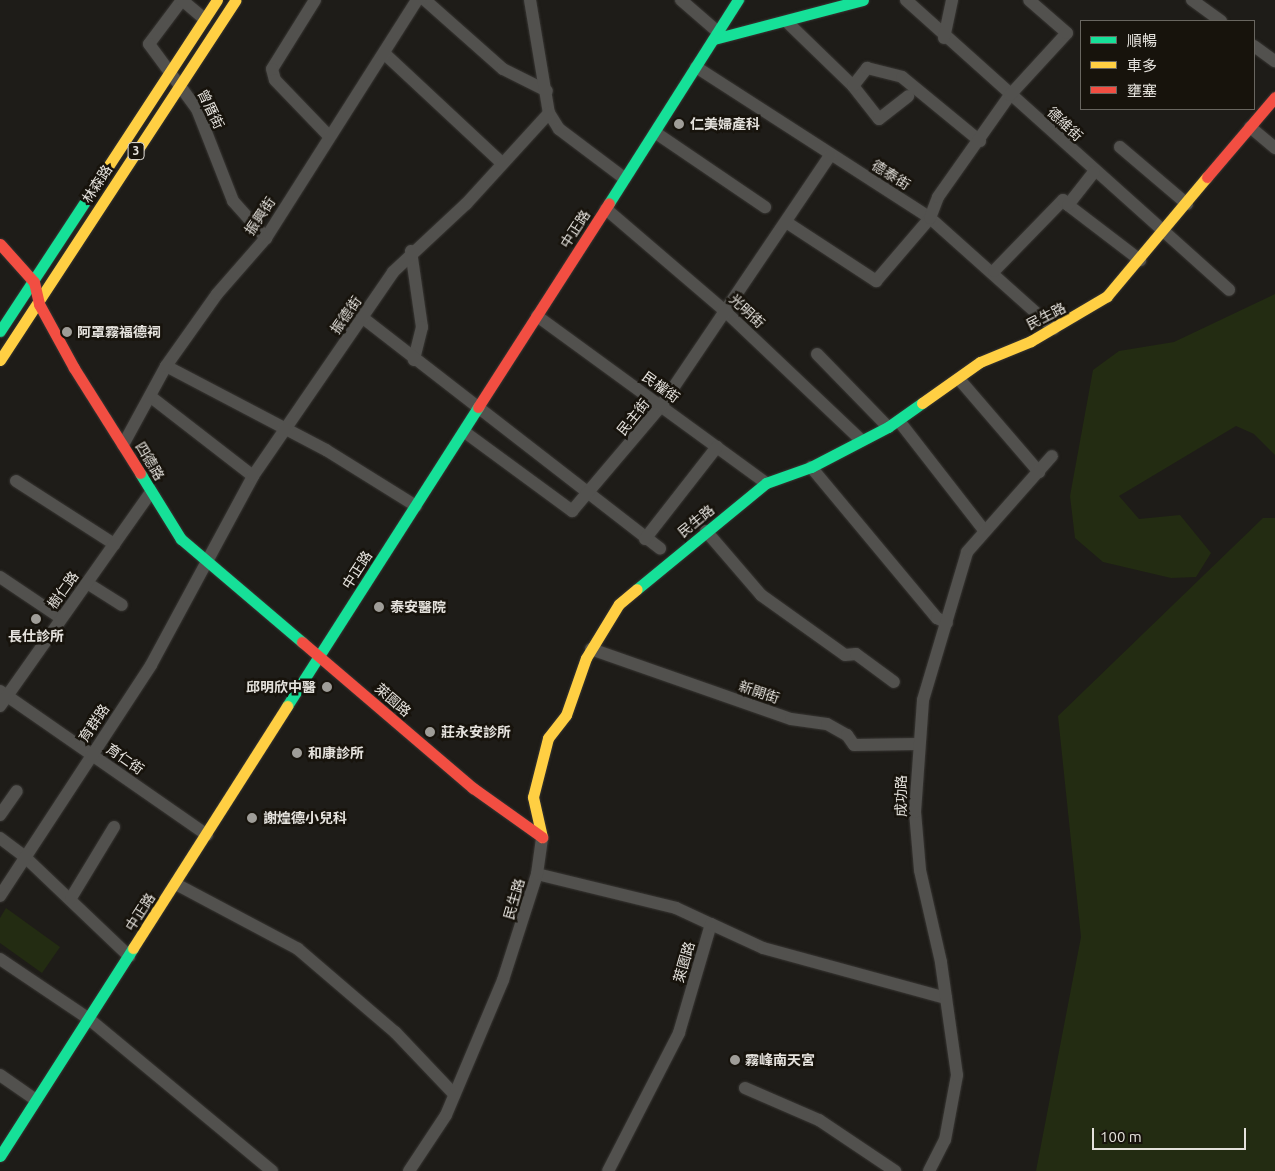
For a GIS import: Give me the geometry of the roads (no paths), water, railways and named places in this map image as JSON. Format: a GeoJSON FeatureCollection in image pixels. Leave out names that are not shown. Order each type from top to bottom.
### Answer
{"type":"FeatureCollection","features":[{"type":"Feature","properties":{"kind":"street"},"geometry":{"type":"LineString","coordinates":[[182,0],[205,19]]}},
{"type":"Feature","properties":{"kind":"street","name":"曾厝街"},"geometry":{"type":"LineString","coordinates":[[182,0],[149,44],[170,73],[180,83],[197,109],[233,201],[266,238]]}},
{"type":"Feature","properties":{"kind":"street","name":"林森路"},"geometry":{"type":"LineString","coordinates":[[0,331],[218,0]]}},
{"type":"Feature","properties":{"kind":"street","name":"林森路"},"geometry":{"type":"LineString","coordinates":[[0,360],[39,304],[180,83],[236,0]]}},
{"type":"Feature","properties":{"kind":"street"},"geometry":{"type":"LineString","coordinates":[[315,0],[272,69],[276,80],[328,135]]}},
{"type":"Feature","properties":{"kind":"street","name":"振興街"},"geometry":{"type":"LineString","coordinates":[[123,445],[151,397],[166,366],[217,294],[266,238],[328,135],[386,55],[417,0]]}},
{"type":"Feature","properties":{"kind":"street"},"geometry":{"type":"LineString","coordinates":[[425,0],[503,69],[547,91]]}},
{"type":"Feature","properties":{"kind":"street"},"geometry":{"type":"LineString","coordinates":[[530,0],[547,91],[549,113],[559,129],[624,178]]}},
{"type":"Feature","properties":{"kind":"street"},"geometry":{"type":"LineString","coordinates":[[682,0],[716,36],[787,22],[863,0]]}},
{"type":"Feature","properties":{"kind":"street","name":"中正路"},"geometry":{"type":"LineString","coordinates":[[0,1156],[208,835],[416,506],[466,432],[537,316],[624,178],[656,133],[738,0]]}},
{"type":"Feature","properties":{"kind":"street","name":"德維街"},"geometry":{"type":"LineString","coordinates":[[906,0],[944,38],[1010,95],[1163,235],[1229,290]]}},
{"type":"Feature","properties":{"kind":"street"},"geometry":{"type":"LineString","coordinates":[[944,38],[952,0]]}},
{"type":"Feature","properties":{"kind":"street"},"geometry":{"type":"LineString","coordinates":[[786,222],[876,281],[930,218],[938,197],[980,141],[1010,95],[1067,33],[1029,0]]}},
{"type":"Feature","properties":{"kind":"street"},"geometry":{"type":"LineString","coordinates":[[1192,0],[1220,20]]}},
{"type":"Feature","properties":{"kind":"street"},"geometry":{"type":"LineString","coordinates":[[787,22],[853,86],[879,119],[908,96]]}},
{"type":"Feature","properties":{"kind":"street"},"geometry":{"type":"LineString","coordinates":[[1255,47],[1275,61]]}},
{"type":"Feature","properties":{"kind":"street"},"geometry":{"type":"LineString","coordinates":[[386,55],[502,163]]}},
{"type":"Feature","properties":{"kind":"street","name":"德泰街"},"geometry":{"type":"LineString","coordinates":[[696,67],[930,218],[994,271],[1054,329]]}},
{"type":"Feature","properties":{"kind":"street"},"geometry":{"type":"LineString","coordinates":[[853,86],[868,68],[902,77],[980,141]]}},
{"type":"Feature","properties":{"kind":"street","name":"民生路"},"geometry":{"type":"LineString","coordinates":[[409,1171],[446,1115],[503,980],[537,874],[542,837],[533,797],[540,764],[591,649],[620,604],[766,483],[811,467],[894,424],[959,379],[980,362],[1054,329],[1107,296],[1163,235],[1275,97]]}},
{"type":"Feature","properties":{"kind":"street","name":"振德街"},"geometry":{"type":"LineString","coordinates":[[206,563],[252,476],[284,427],[411,251],[466,204],[549,113]]}},
{"type":"Feature","properties":{"kind":"street"},"geometry":{"type":"LineString","coordinates":[[1250,127],[1275,148]]}},
{"type":"Feature","properties":{"kind":"street"},"geometry":{"type":"LineString","coordinates":[[656,133],[765,207]]}},
{"type":"Feature","properties":{"kind":"street"},"geometry":{"type":"LineString","coordinates":[[1120,147],[1187,204]]}},
{"type":"Feature","properties":{"kind":"street","name":"民主街"},"geometry":{"type":"LineString","coordinates":[[466,432],[572,511],[590,493],[661,406],[830,155]]}},
{"type":"Feature","properties":{"kind":"street"},"geometry":{"type":"LineString","coordinates":[[1068,205],[1094,172]]}},
{"type":"Feature","properties":{"kind":"street"},"geometry":{"type":"LineString","coordinates":[[994,271],[1063,200],[1140,260]]}},
{"type":"Feature","properties":{"kind":"street","name":"光明街"},"geometry":{"type":"LineString","coordinates":[[606,209],[726,312],[862,441]]}},
{"type":"Feature","properties":{"kind":"street","name":"四德路"},"geometry":{"type":"LineString","coordinates":[[0,244],[34,282],[39,304],[181,539],[206,563],[318,659]]}},
{"type":"Feature","properties":{"kind":"street"},"geometry":{"type":"LineString","coordinates":[[411,251],[422,326],[414,360]]}},
{"type":"Feature","properties":{"kind":"street","name":"民權街"},"geometry":{"type":"LineString","coordinates":[[537,316],[766,483]]}},
{"type":"Feature","properties":{"kind":"street"},"geometry":{"type":"LineString","coordinates":[[363,318],[414,360],[590,493],[645,539],[660,548]]}},
{"type":"Feature","properties":{"kind":"street"},"geometry":{"type":"LineString","coordinates":[[817,354],[894,424],[983,529]]}},
{"type":"Feature","properties":{"kind":"street"},"geometry":{"type":"LineString","coordinates":[[166,366],[284,427],[416,506]]}},
{"type":"Feature","properties":{"kind":"street"},"geometry":{"type":"LineString","coordinates":[[959,379],[1039,472]]}},
{"type":"Feature","properties":{"kind":"street"},"geometry":{"type":"LineString","coordinates":[[151,397],[252,476]]}},
{"type":"Feature","properties":{"kind":"street"},"geometry":{"type":"LineString","coordinates":[[645,539],[717,447]]}},
{"type":"Feature","properties":{"kind":"street","name":"成功路"},"geometry":{"type":"LineString","coordinates":[[929,1171],[945,1140],[954,1108],[957,1076],[946,998],[920,870],[917,744],[923,700],[967,552],[983,529],[1039,472],[1052,456]]}},
{"type":"Feature","properties":{"kind":"street"},"geometry":{"type":"LineString","coordinates":[[811,467],[937,618],[947,623]]}},
{"type":"Feature","properties":{"kind":"street"},"geometry":{"type":"LineString","coordinates":[[16,481],[114,544]]}},
{"type":"Feature","properties":{"kind":"street","name":"樹仁路"},"geometry":{"type":"LineString","coordinates":[[2,698],[88,583],[151,492]]}},
{"type":"Feature","properties":{"kind":"street"},"geometry":{"type":"LineString","coordinates":[[706,531],[761,595],[844,655],[856,654],[894,682]]}},
{"type":"Feature","properties":{"kind":"street","name":"育群路"},"geometry":{"type":"LineString","coordinates":[[0,896],[91,754],[151,665],[206,563]]}},
{"type":"Feature","properties":{"kind":"street"},"geometry":{"type":"LineString","coordinates":[[0,577],[61,618]]}},
{"type":"Feature","properties":{"kind":"street"},"geometry":{"type":"LineString","coordinates":[[88,583],[122,605]]}},
{"type":"Feature","properties":{"kind":"street","name":"新開街"},"geometry":{"type":"LineString","coordinates":[[591,649],[782,716],[827,724],[847,735],[854,745],[917,744]]}},
{"type":"Feature","properties":{"kind":"street","name":"萊園路"},"geometry":{"type":"LineString","coordinates":[[318,659],[474,788],[542,837]]}},
{"type":"Feature","properties":{"kind":"street","name":"育仁街"},"geometry":{"type":"LineString","coordinates":[[2,698],[91,754],[208,835]]}},
{"type":"Feature","properties":{"kind":"street"},"geometry":{"type":"LineString","coordinates":[[0,814],[17,792]]}},
{"type":"Feature","properties":{"kind":"street"},"geometry":{"type":"LineString","coordinates":[[71,898],[114,827]]}},
{"type":"Feature","properties":{"kind":"street"},"geometry":{"type":"LineString","coordinates":[[0,838],[25,856],[71,898],[129,956]]}},
{"type":"Feature","properties":{"kind":"street"},"geometry":{"type":"LineString","coordinates":[[537,874],[676,908],[763,948],[946,998]]}},
{"type":"Feature","properties":{"kind":"street"},"geometry":{"type":"LineString","coordinates":[[176,884],[298,950],[395,1032],[454,1094]]}},
{"type":"Feature","properties":{"kind":"street","name":"萊園路"},"geometry":{"type":"LineString","coordinates":[[608,1171],[679,1033],[711,924]]}},
{"type":"Feature","properties":{"kind":"street"},"geometry":{"type":"LineString","coordinates":[[0,959],[88,1019],[272,1171]]}},
{"type":"Feature","properties":{"kind":"street"},"geometry":{"type":"LineString","coordinates":[[0,1075],[36,1100]]}},
{"type":"Feature","properties":{"kind":"street"},"geometry":{"type":"LineString","coordinates":[[745,1088],[818,1120],[895,1171]]}},
{"type":"Feature","properties":{"kind":"place","name":"仁美婦產科"},"geometry":{"type":"Point","coordinates":[679,124]}},
{"type":"Feature","properties":{"kind":"place","name":"阿罩霧福德祠"},"geometry":{"type":"Point","coordinates":[67,332]}},
{"type":"Feature","properties":{"kind":"place","name":"泰安醫院"},"geometry":{"type":"Point","coordinates":[379,607]}},
{"type":"Feature","properties":{"kind":"place","name":"長仕診所"},"geometry":{"type":"Point","coordinates":[36,619]}},
{"type":"Feature","properties":{"kind":"place","name":"邱明欣中醫"},"geometry":{"type":"Point","coordinates":[327,687]}},
{"type":"Feature","properties":{"kind":"place","name":"莊永安診所"},"geometry":{"type":"Point","coordinates":[430,732]}},
{"type":"Feature","properties":{"kind":"place","name":"和康診所"},"geometry":{"type":"Point","coordinates":[297,753]}},
{"type":"Feature","properties":{"kind":"place","name":"謝煌德小兒科"},"geometry":{"type":"Point","coordinates":[252,818]}},
{"type":"Feature","properties":{"kind":"place","name":"霧峰南天宮"},"geometry":{"type":"Point","coordinates":[735,1060]}}]}
